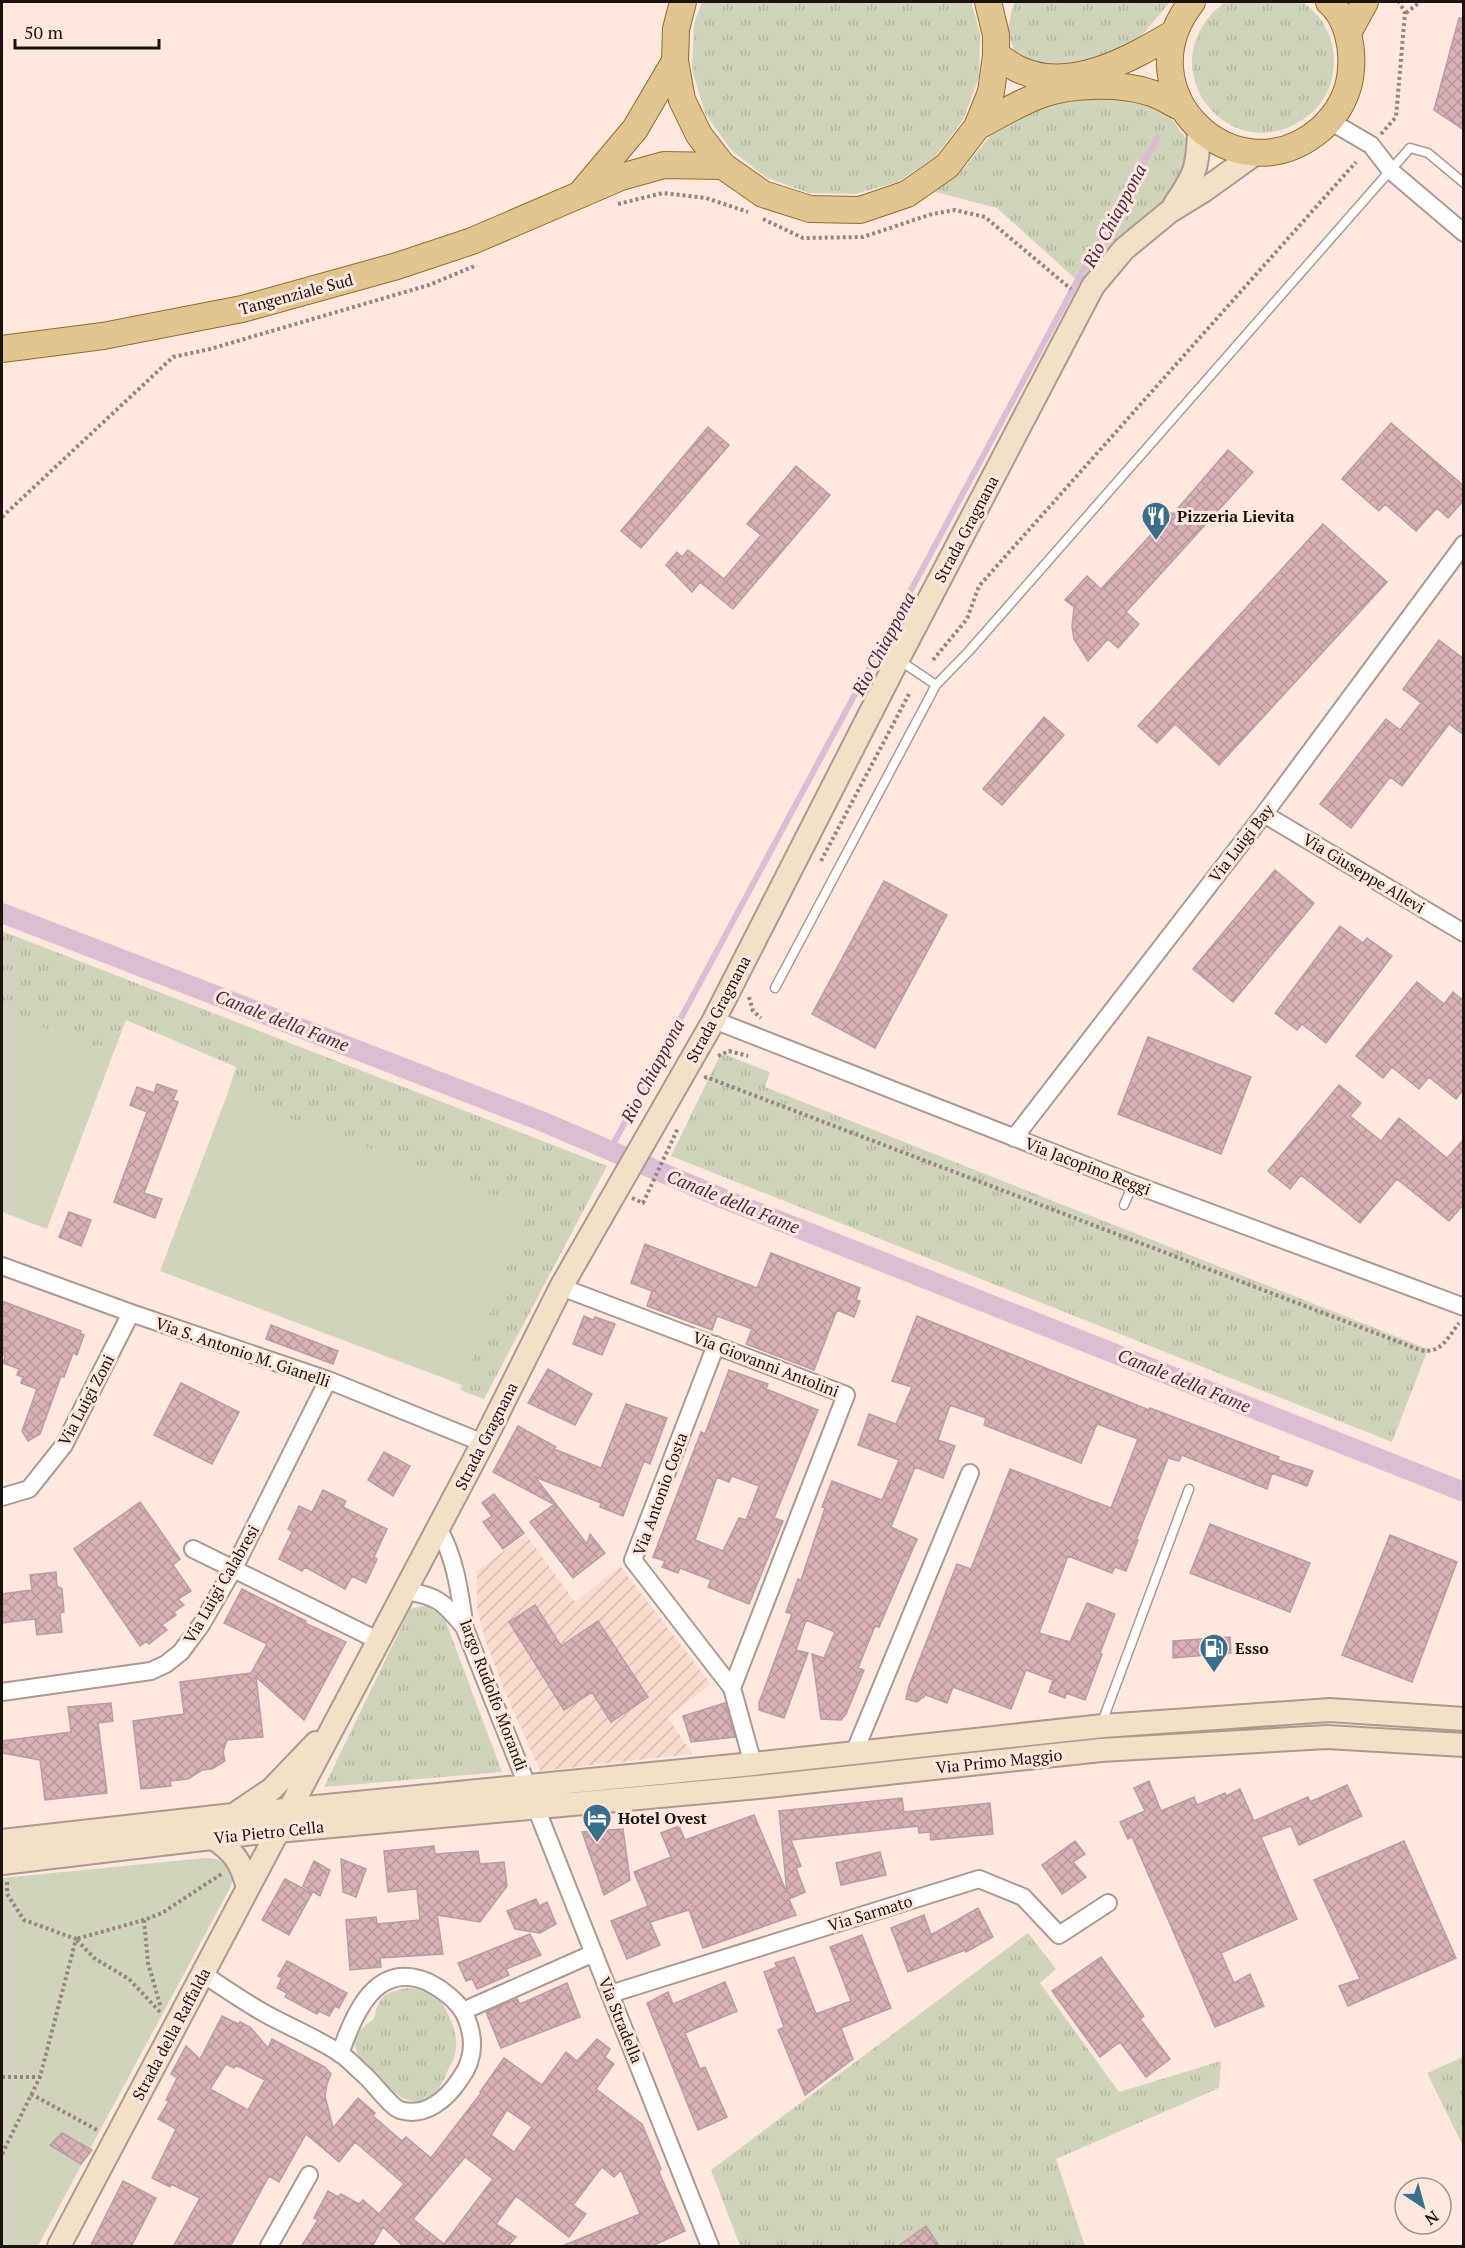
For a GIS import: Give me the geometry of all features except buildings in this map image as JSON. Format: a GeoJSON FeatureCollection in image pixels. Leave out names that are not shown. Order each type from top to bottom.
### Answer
{"type":"FeatureCollection","features":[{"type":"Feature","properties":{"kind":"main road"},"geometry":{"type":"LineString","coordinates":[[683,2],[676,29],[675,61],[682,100],[699,135],[723,166],[763,194],[810,209],[860,210],[907,195],[947,166],[977,127],[1006,61],[993,6]]}},
{"type":"Feature","properties":{"kind":"main road"},"geometry":{"type":"LineString","coordinates":[[1192,2],[1174,33],[1169,58],[1172,84],[1182,108],[1199,130],[1226,146],[1257,153],[1284,150],[1309,139],[1330,121],[1343,101],[1351,79],[1352,56],[1348,33],[1329,2]]}},
{"type":"Feature","properties":{"kind":"main road"},"geometry":{"type":"LineString","coordinates":[[1348,33],[1365,2]]}},
{"type":"Feature","properties":{"kind":"main road"},"geometry":{"type":"LineString","coordinates":[[1006,61],[1044,76],[1080,74],[1137,55],[1174,33]]}},
{"type":"Feature","properties":{"kind":"main road","name":"Tangenziale Sud"},"geometry":{"type":"LineString","coordinates":[[579,196],[635,129],[675,61]]}},
{"type":"Feature","properties":{"kind":"main road"},"geometry":{"type":"LineString","coordinates":[[977,127],[1024,101],[1046,93],[1086,87],[1132,88],[1150,92],[1182,108]]}},
{"type":"Feature","properties":{"kind":"main road","name":"Tangenziale Sud"},"geometry":{"type":"LineString","coordinates":[[2,349],[103,336],[242,309],[397,266],[472,241],[621,177],[664,165],[723,166]]}},
{"type":"Feature","properties":{"kind":"street"},"geometry":{"type":"LineString","coordinates":[[1330,121],[1371,146],[1391,171],[1464,233]]}},
{"type":"Feature","properties":{"kind":"street","name":"Strada Gragnana"},"geometry":{"type":"LineString","coordinates":[[1169,212],[1196,170],[1199,130]]}},
{"type":"Feature","properties":{"kind":"street","name":"Strada Gragnana"},"geometry":{"type":"LineString","coordinates":[[284,1820],[483,1443],[561,1287],[714,1020],[898,659],[1093,286],[1124,249],[1169,212],[1257,153]]}},
{"type":"Feature","properties":{"kind":"street","name":"Via Luigi Bay"},"geometry":{"type":"LineString","coordinates":[[1014,1138],[1264,814],[1464,544]]}},
{"type":"Feature","properties":{"kind":"street","name":"Via Giuseppe Allevi"},"geometry":{"type":"LineString","coordinates":[[1264,814],[1464,933]]}},
{"type":"Feature","properties":{"kind":"street","name":"Via Jacopino Reggi"},"geometry":{"type":"LineString","coordinates":[[714,1020],[1133,1184],[1464,1307]]}},
{"type":"Feature","properties":{"kind":"street","name":"Via S. Antonio M. Gianelli"},"geometry":{"type":"LineString","coordinates":[[2,1266],[131,1314],[328,1380],[483,1443]]}},
{"type":"Feature","properties":{"kind":"street","name":"Via Giovanni Antolini"},"geometry":{"type":"LineString","coordinates":[[561,1287],[846,1395],[732,1688]]}},
{"type":"Feature","properties":{"kind":"street","name":"Via Luigi Zoni"},"geometry":{"type":"LineString","coordinates":[[2,1497],[29,1489],[64,1445],[131,1314]]}},
{"type":"Feature","properties":{"kind":"street","name":"Via Antonio Costa"},"geometry":{"type":"LineString","coordinates":[[716,1345],[633,1560],[732,1688]]}},
{"type":"Feature","properties":{"kind":"street","name":"Via Luigi Calabresi"},"geometry":{"type":"LineString","coordinates":[[2,1692],[151,1671],[166,1664],[182,1652],[191,1641],[234,1568],[328,1380]]}},
{"type":"Feature","properties":{"kind":"street"},"geometry":{"type":"LineString","coordinates":[[854,1753],[969,1473]]}},
{"type":"Feature","properties":{"kind":"street","name":"largo Rudolfo Morandi"},"geometry":{"type":"LineString","coordinates":[[438,1527],[446,1540],[457,1580],[465,1629],[532,1796]]}},
{"type":"Feature","properties":{"kind":"street"},"geometry":{"type":"LineString","coordinates":[[193,1549],[379,1641]]}},
{"type":"Feature","properties":{"kind":"street"},"geometry":{"type":"LineString","coordinates":[[406,1591],[420,1593],[443,1603],[465,1629]]}},
{"type":"Feature","properties":{"kind":"street"},"geometry":{"type":"LineString","coordinates":[[732,1688],[753,1764]]}},
{"type":"Feature","properties":{"kind":"street","name":"Via Primo Maggio"},"geometry":{"type":"LineString","coordinates":[[532,1796],[753,1764],[1100,1727],[1330,1710],[1464,1719]]}},
{"type":"Feature","properties":{"kind":"street"},"geometry":{"type":"LineString","coordinates":[[233,1815],[272,1789],[340,1714]]}},
{"type":"Feature","properties":{"kind":"street","name":"Via Primo Maggio"},"geometry":{"type":"LineString","coordinates":[[532,1796],[758,1787],[1101,1750],[1327,1737],[1464,1745]]}},
{"type":"Feature","properties":{"kind":"street","name":"Via Pietro Cella"},"geometry":{"type":"LineString","coordinates":[[4,1870],[212,1837],[284,1820],[532,1796]]}},
{"type":"Feature","properties":{"kind":"street","name":"Via Stradella"},"geometry":{"type":"LineString","coordinates":[[532,1796],[705,2245]]}},
{"type":"Feature","properties":{"kind":"street","name":"Via Pietro Cella"},"geometry":{"type":"LineString","coordinates":[[2,1841],[233,1815],[284,1820]]}},
{"type":"Feature","properties":{"kind":"street","name":"Strada della Raffalda"},"geometry":{"type":"LineString","coordinates":[[59,2247],[284,1820]]}},
{"type":"Feature","properties":{"kind":"street"},"geometry":{"type":"LineString","coordinates":[[212,1837],[227,1847],[239,1862],[248,1888]]}},
{"type":"Feature","properties":{"kind":"street","name":"Via Sarmato"},"geometry":{"type":"LineString","coordinates":[[610,1994],[979,1879],[1023,1898],[1059,1935],[1108,1903]]}},
{"type":"Feature","properties":{"kind":"street"},"geometry":{"type":"LineString","coordinates":[[463,2011],[594,1953]]}},
{"type":"Feature","properties":{"kind":"street"},"geometry":{"type":"LineString","coordinates":[[203,1974],[264,2013],[340,2054],[366,2076],[398,2109],[417,2113],[430,2108],[460,2080],[469,2064],[473,2046],[471,2028],[463,2011],[446,1992],[415,1977],[392,1977],[366,1997],[347,2032],[340,2054]]}},
{"type":"Feature","properties":{"kind":"street"},"geometry":{"type":"LineString","coordinates":[[269,2247],[309,2175]]}},
{"type":"Feature","properties":{"kind":"lane"},"geometry":{"type":"LineString","coordinates":[[775,987],[936,685],[969,651],[1410,148],[1428,153],[1464,183]]}},
{"type":"Feature","properties":{"kind":"lane"},"geometry":{"type":"LineString","coordinates":[[898,659],[936,685]]}},
{"type":"Feature","properties":{"kind":"lane"},"geometry":{"type":"LineString","coordinates":[[1124,1205],[1133,1184]]}},
{"type":"Feature","properties":{"kind":"lane"},"geometry":{"type":"LineString","coordinates":[[1100,1727],[1189,1489]]}},
{"type":"Feature","properties":{"kind":"path"},"geometry":{"type":"LineString","coordinates":[[1380,136],[1396,117],[1405,13],[1398,2]]}},
{"type":"Feature","properties":{"kind":"path"},"geometry":{"type":"LineString","coordinates":[[1405,13],[1420,2]]}},
{"type":"Feature","properties":{"kind":"path"},"geometry":{"type":"LineString","coordinates":[[933,660],[967,619],[978,586],[1356,162]]}},
{"type":"Feature","properties":{"kind":"path"},"geometry":{"type":"LineString","coordinates":[[608,208],[663,194],[706,198],[752,213]]}},
{"type":"Feature","properties":{"kind":"path"},"geometry":{"type":"LineString","coordinates":[[762,218],[803,238],[863,237],[932,214],[955,210],[985,217],[1086,301]]}},
{"type":"Feature","properties":{"kind":"path"},"geometry":{"type":"LineString","coordinates":[[2,517],[173,357],[210,349],[429,285],[482,263]]}},
{"type":"Feature","properties":{"kind":"path"},"geometry":{"type":"LineString","coordinates":[[816,870],[909,694]]}},
{"type":"Feature","properties":{"kind":"path"},"geometry":{"type":"LineString","coordinates":[[750,994],[751,1008],[763,1019]]}},
{"type":"Feature","properties":{"kind":"path"},"geometry":{"type":"LineString","coordinates":[[715,1061],[720,1054],[726,1051],[748,1056]]}},
{"type":"Feature","properties":{"kind":"path"},"geometry":{"type":"LineString","coordinates":[[701,1087],[710,1069]]}},
{"type":"Feature","properties":{"kind":"path"},"geometry":{"type":"LineString","coordinates":[[706,1077],[1420,1350],[1429,1352],[1437,1350],[1464,1317]]}},
{"type":"Feature","properties":{"kind":"path"},"geometry":{"type":"LineString","coordinates":[[644,1200],[679,1126]]}},
{"type":"Feature","properties":{"kind":"path"},"geometry":{"type":"LineString","coordinates":[[76,1940],[162,1913],[231,1868]]}},
{"type":"Feature","properties":{"kind":"path"},"geometry":{"type":"LineString","coordinates":[[4,1870],[7,1894],[24,1920],[76,1940],[94,1958],[129,1979],[163,2014],[148,1963],[144,1920]]}},
{"type":"Feature","properties":{"kind":"path"},"geometry":{"type":"LineString","coordinates":[[2,2154],[40,2077],[76,1940]]}},
{"type":"Feature","properties":{"kind":"path"},"geometry":{"type":"LineString","coordinates":[[2,2077],[40,2077]]}},
{"type":"Feature","properties":{"kind":"path"},"geometry":{"type":"LineString","coordinates":[[32,2094],[101,2132]]}},
{"type":"Feature","properties":{"kind":"shaded area"},"geometry":{"type":"Polygon","coordinates":[[[526,1535],[575,1602],[620,1566],[711,1684],[668,1717],[692,1754],[540,1771],[505,1692],[485,1639],[477,1608],[477,1575],[475,1572],[526,1535]]]}},
{"type":"Feature","properties":{"kind":"green space"},"geometry":{"type":"Polygon","coordinates":[[[702,2],[971,2],[980,32],[979,77],[963,120],[936,156],[898,182],[855,194],[809,193],[767,178],[731,150],[705,113],[692,69],[694,24],[702,2]]]}},
{"type":"Feature","properties":{"kind":"green space"},"geometry":{"type":"Polygon","coordinates":[[[1014,2],[1170,2],[1134,45],[1079,64],[1030,63],[1015,53],[1007,31],[1014,2]]]}},
{"type":"Feature","properties":{"kind":"green space"},"geometry":{"type":"Polygon","coordinates":[[[1225,2],[1302,2],[1316,13],[1330,36],[1334,63],[1330,86],[1324,99],[1309,115],[1280,130],[1252,132],[1227,123],[1207,105],[1195,82],[1192,55],[1202,28],[1225,2]]]}},
{"type":"Feature","properties":{"kind":"green space"},"geometry":{"type":"Polygon","coordinates":[[[1121,96],[1156,107],[1171,118],[1189,143],[1190,152],[1172,195],[1114,241],[1081,284],[997,208],[935,192],[963,169],[1001,123],[1059,101],[1121,96]]]}},
{"type":"Feature","properties":{"kind":"green space"},"geometry":{"type":"Polygon","coordinates":[[[2,931],[607,1166],[484,1399],[460,1390],[529,1209],[227,1095],[236,1067],[126,1020],[113,1054],[2,1012],[2,931]]]}},
{"type":"Feature","properties":{"kind":"green space"},"geometry":{"type":"Polygon","coordinates":[[[2,1012],[113,1054],[47,1229],[2,1212],[2,1012]]]}},
{"type":"Feature","properties":{"kind":"green space"},"geometry":{"type":"Polygon","coordinates":[[[721,1053],[770,1072],[765,1087],[1428,1349],[1392,1442],[671,1156],[721,1053]]]}},
{"type":"Feature","properties":{"kind":"green space"},"geometry":{"type":"Polygon","coordinates":[[[227,1095],[529,1209],[462,1385],[160,1271],[227,1095]]]}},
{"type":"Feature","properties":{"kind":"green space"},"geometry":{"type":"Polygon","coordinates":[[[427,1605],[443,1614],[502,1772],[324,1787],[410,1609],[427,1605]]]}},
{"type":"Feature","properties":{"kind":"green space"},"geometry":{"type":"Polygon","coordinates":[[[205,1858],[220,1860],[226,1865],[234,1877],[230,1888],[38,2246],[2,2246],[2,1878],[205,1858]]]}},
{"type":"Feature","properties":{"kind":"green space"},"geometry":{"type":"Polygon","coordinates":[[[1028,1933],[1056,1969],[1040,1983],[1119,2092],[1221,2061],[1219,2088],[1056,2159],[1085,2246],[740,2246],[711,2170],[1028,1933]]]}},
{"type":"Feature","properties":{"kind":"green space"},"geometry":{"type":"Polygon","coordinates":[[[407,1988],[419,1989],[434,1995],[442,2003],[455,2032],[456,2040],[455,2055],[439,2088],[427,2098],[418,2101],[402,2098],[387,2086],[362,2060],[355,2043],[359,2032],[374,2019],[378,2005],[384,1996],[407,1988]]]}},
{"type":"Feature","properties":{"kind":"green space"},"geometry":{"type":"Polygon","coordinates":[[[1463,2057],[1463,2146],[1427,2073],[1463,2057]]]}},
{"type":"Feature","properties":{"kind":"waterway","name":"Rio Chiappona"},"geometry":{"type":"LineString","coordinates":[[610,1150],[1076,283],[1158,137]]}},
{"type":"Feature","properties":{"kind":"waterway","name":"Canale della Fame"},"geometry":{"type":"LineString","coordinates":[[2,913],[541,1121],[724,1199],[1464,1492]]}},
{"type":"Feature","properties":{"kind":"place","name":"Pizzeria Lievita"},"geometry":{"type":"Point","coordinates":[1156,542]}},
{"type":"Feature","properties":{"kind":"place","name":"Esso"},"geometry":{"type":"Point","coordinates":[1214,1674]}},
{"type":"Feature","properties":{"kind":"place","name":"Hotel Ovest"},"geometry":{"type":"Point","coordinates":[597,1844]}}]}
